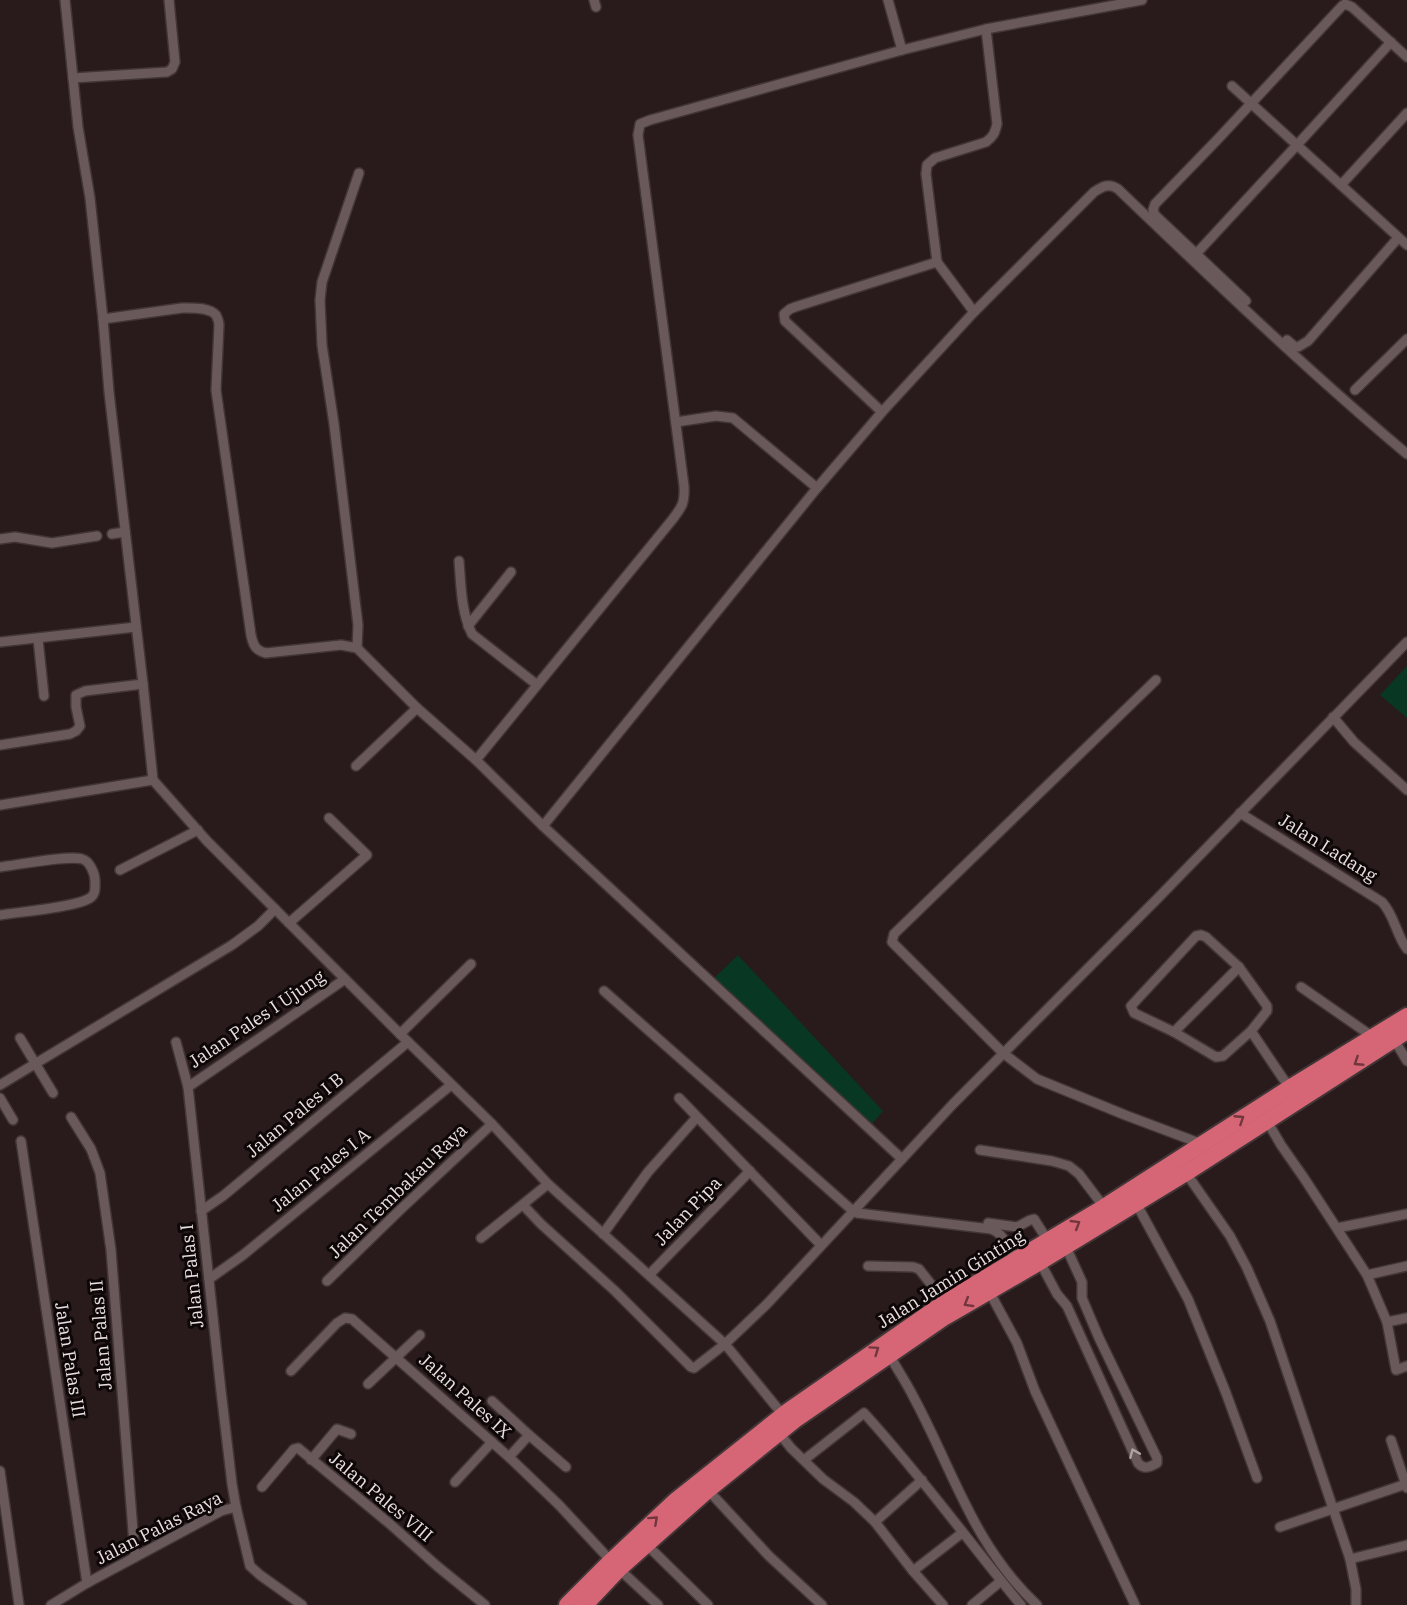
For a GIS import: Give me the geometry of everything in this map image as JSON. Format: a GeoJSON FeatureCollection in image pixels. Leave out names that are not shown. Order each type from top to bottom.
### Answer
{"type":"FeatureCollection","features":[{"type":"Feature","properties":{"kind":"highway","name":"Jalan Jamin Ginting"},"geometry":{"type":"LineString","coordinates":[[586,1605],[615,1565],[647,1545],[708,1490],[779,1433],[789,1416],[890,1356],[945,1317],[1066,1247],[1136,1203],[1182,1166],[1202,1144],[1291,1087],[1397,1027]]}},
{"type":"Feature","properties":{"kind":"highway","name":"Jalan Jamin Ginting"},"geometry":{"type":"LineString","coordinates":[[567,1605],[615,1565],[675,1502],[945,1302],[1104,1207],[1267,1120],[1397,1027]]}},
{"type":"Feature","properties":{"kind":"street"},"geometry":{"type":"LineString","coordinates":[[65,0],[78,127],[90,198],[109,392],[153,780],[275,909],[492,1125],[548,1184],[725,1344],[789,1416]]}},
{"type":"Feature","properties":{"kind":"street"},"geometry":{"type":"LineString","coordinates":[[73,78],[167,72],[172,69],[175,62],[169,0]]}},
{"type":"Feature","properties":{"kind":"street"},"geometry":{"type":"LineString","coordinates":[[888,0],[902,50]]}},
{"type":"Feature","properties":{"kind":"street"},"geometry":{"type":"LineString","coordinates":[[1075,0],[1077,12]]}},
{"type":"Feature","properties":{"kind":"street"},"geometry":{"type":"LineString","coordinates":[[476,760],[682,507],[684,500],[676,422],[638,135],[640,124],[902,50],[987,29],[1143,0]]}},
{"type":"Feature","properties":{"kind":"street"},"geometry":{"type":"LineString","coordinates":[[1398,238],[1308,341],[1298,347],[1290,343],[1155,215],[1154,206],[1345,4],[1352,7],[1407,57]]}},
{"type":"Feature","properties":{"kind":"street"},"geometry":{"type":"LineString","coordinates":[[974,312],[937,262],[926,174],[927,165],[935,158],[986,142],[995,132],[997,124],[987,29]]}},
{"type":"Feature","properties":{"kind":"street"},"geometry":{"type":"LineString","coordinates":[[1196,254],[1391,42]]}},
{"type":"Feature","properties":{"kind":"street"},"geometry":{"type":"LineString","coordinates":[[1232,86],[1407,245]]}},
{"type":"Feature","properties":{"kind":"street"},"geometry":{"type":"LineString","coordinates":[[1341,184],[1407,113]]}},
{"type":"Feature","properties":{"kind":"street"},"geometry":{"type":"LineString","coordinates":[[357,648],[358,625],[334,424],[322,345],[320,300],[322,282],[359,173]]}},
{"type":"Feature","properties":{"kind":"street"},"geometry":{"type":"LineString","coordinates":[[543,826],[817,488],[882,412],[974,312],[1094,192],[1103,186],[1112,186],[1407,454]]}},
{"type":"Feature","properties":{"kind":"street"},"geometry":{"type":"LineString","coordinates":[[882,412],[785,321],[784,314],[795,307],[937,262]]}},
{"type":"Feature","properties":{"kind":"street"},"geometry":{"type":"LineString","coordinates":[[103,319],[182,308],[211,311],[216,316],[219,325],[216,390],[253,645],[259,651],[266,653],[341,645],[357,648],[417,708],[476,760],[543,826],[902,1159]]}},
{"type":"Feature","properties":{"kind":"street"},"geometry":{"type":"LineString","coordinates":[[1355,390],[1407,339]]}},
{"type":"Feature","properties":{"kind":"street"},"geometry":{"type":"LineString","coordinates":[[676,422],[716,416],[733,418],[817,488]]}},
{"type":"Feature","properties":{"kind":"street"},"geometry":{"type":"LineString","coordinates":[[112,534],[125,532]]}},
{"type":"Feature","properties":{"kind":"street"},"geometry":{"type":"LineString","coordinates":[[0,539],[15,537],[52,543],[97,536]]}},
{"type":"Feature","properties":{"kind":"street"},"geometry":{"type":"LineString","coordinates":[[459,561],[463,606],[472,634],[536,684]]}},
{"type":"Feature","properties":{"kind":"street"},"geometry":{"type":"LineString","coordinates":[[468,626],[511,572]]}},
{"type":"Feature","properties":{"kind":"street"},"geometry":{"type":"LineString","coordinates":[[0,642],[136,627]]}},
{"type":"Feature","properties":{"kind":"street"},"geometry":{"type":"LineString","coordinates":[[38,639],[44,696]]}},
{"type":"Feature","properties":{"kind":"street"},"geometry":{"type":"LineString","coordinates":[[523,1205],[615,1291],[691,1367],[697,1367],[767,1304],[931,1127],[1407,642]]}},
{"type":"Feature","properties":{"kind":"street"},"geometry":{"type":"LineString","coordinates":[[1156,680],[892,937],[893,945],[1003,1053],[1037,1079],[1202,1144]]}},
{"type":"Feature","properties":{"kind":"street"},"geometry":{"type":"LineString","coordinates":[[0,745],[70,734],[80,726],[76,695],[85,691],[143,684]]}},
{"type":"Feature","properties":{"kind":"street"},"geometry":{"type":"LineString","coordinates":[[356,766],[417,708]]}},
{"type":"Feature","properties":{"kind":"street"},"geometry":{"type":"LineString","coordinates":[[1333,717],[1354,742],[1407,790]]}},
{"type":"Feature","properties":{"kind":"street"},"geometry":{"type":"LineString","coordinates":[[0,805],[153,780]]}},
{"type":"Feature","properties":{"kind":"street","name":"Jalan Ladang"},"geometry":{"type":"LineString","coordinates":[[1240,813],[1382,902],[1407,949]]}},
{"type":"Feature","properties":{"kind":"street"},"geometry":{"type":"LineString","coordinates":[[289,923],[367,855],[329,818]]}},
{"type":"Feature","properties":{"kind":"street"},"geometry":{"type":"LineString","coordinates":[[120,870],[198,830]]}},
{"type":"Feature","properties":{"kind":"street"},"geometry":{"type":"LineString","coordinates":[[0,867],[60,859],[82,859],[89,863],[95,877],[95,889],[89,899],[0,915]]}},
{"type":"Feature","properties":{"kind":"street"},"geometry":{"type":"LineString","coordinates":[[0,1085],[232,945],[258,927],[275,909]]}},
{"type":"Feature","properties":{"kind":"street"},"geometry":{"type":"LineString","coordinates":[[1196,936],[1206,937],[1239,967],[1268,1007],[1251,1031],[1223,1056],[1217,1057],[1174,1032],[1134,1013],[1131,1006],[1196,936]]}},
{"type":"Feature","properties":{"kind":"street"},"geometry":{"type":"LineString","coordinates":[[400,1035],[471,964]]}},
{"type":"Feature","properties":{"kind":"street"},"geometry":{"type":"LineString","coordinates":[[1174,1032],[1239,967]]}},
{"type":"Feature","properties":{"kind":"street","name":"Jalan Pales I Ujung"},"geometry":{"type":"LineString","coordinates":[[188,1086],[345,979]]}},
{"type":"Feature","properties":{"kind":"street"},"geometry":{"type":"LineString","coordinates":[[1301,987],[1397,1027],[1407,1061]]}},
{"type":"Feature","properties":{"kind":"street"},"geometry":{"type":"LineString","coordinates":[[604,991],[857,1213],[995,1230],[1002,1236],[1016,1260]]}},
{"type":"Feature","properties":{"kind":"street"},"geometry":{"type":"LineString","coordinates":[[1251,1031],[1291,1087]]}},
{"type":"Feature","properties":{"kind":"street"},"geometry":{"type":"LineString","coordinates":[[20,1038],[53,1092]]}},
{"type":"Feature","properties":{"kind":"street","name":"Jalan Palas I"},"geometry":{"type":"LineString","coordinates":[[176,1042],[188,1086],[227,1449],[236,1507]]}},
{"type":"Feature","properties":{"kind":"street","name":"Jalan Pales I B"},"geometry":{"type":"LineString","coordinates":[[201,1211],[408,1042]]}},
{"type":"Feature","properties":{"kind":"street","name":"Jalan Pales I A"},"geometry":{"type":"LineString","coordinates":[[209,1280],[452,1085]]}},
{"type":"Feature","properties":{"kind":"street"},"geometry":{"type":"LineString","coordinates":[[0,1098],[13,1120]]}},
{"type":"Feature","properties":{"kind":"street"},"geometry":{"type":"LineString","coordinates":[[679,1098],[821,1245]]}},
{"type":"Feature","properties":{"kind":"street","name":"Jalan Palas II"},"geometry":{"type":"LineString","coordinates":[[71,1117],[91,1149],[100,1173],[111,1250],[135,1557]]}},
{"type":"Feature","properties":{"kind":"street"},"geometry":{"type":"LineString","coordinates":[[603,1234],[648,1172],[697,1117]]}},
{"type":"Feature","properties":{"kind":"street"},"geometry":{"type":"LineString","coordinates":[[1267,1120],[1367,1275],[1387,1322],[1396,1370],[1395,1382]]}},
{"type":"Feature","properties":{"kind":"street","name":"Jalan Tembakau Raya"},"geometry":{"type":"LineString","coordinates":[[327,1281],[400,1209],[492,1125]]}},
{"type":"Feature","properties":{"kind":"street","name":"Jalan Palas III"},"geometry":{"type":"LineString","coordinates":[[21,1141],[87,1583]]}},
{"type":"Feature","properties":{"kind":"street"},"geometry":{"type":"LineString","coordinates":[[980,1150],[1052,1161],[1069,1166],[1079,1174],[1104,1207]]}},
{"type":"Feature","properties":{"kind":"street"},"geometry":{"type":"LineString","coordinates":[[1182,1166],[1230,1236],[1270,1321],[1350,1559],[1356,1589],[1356,1605]]}},
{"type":"Feature","properties":{"kind":"street","name":"Jalan Pipa"},"geometry":{"type":"LineString","coordinates":[[649,1275],[750,1171]]}},
{"type":"Feature","properties":{"kind":"street"},"geometry":{"type":"LineString","coordinates":[[481,1238],[548,1184]]}},
{"type":"Feature","properties":{"kind":"street"},"geometry":{"type":"LineString","coordinates":[[1136,1203],[1188,1299],[1257,1478]]}},
{"type":"Feature","properties":{"kind":"street"},"geometry":{"type":"LineString","coordinates":[[855,1209],[1014,1227],[1034,1219],[1048,1241]]}},
{"type":"Feature","properties":{"kind":"street"},"geometry":{"type":"LineString","coordinates":[[1337,1228],[1407,1214]]}},
{"type":"Feature","properties":{"kind":"street"},"geometry":{"type":"LineString","coordinates":[[1040,1262],[1057,1294],[1067,1306],[1086,1344],[1138,1462],[1148,1467],[1155,1464],[1157,1460],[1142,1425],[1098,1338],[1082,1298],[1082,1282],[1066,1247]]}},
{"type":"Feature","properties":{"kind":"street"},"geometry":{"type":"LineString","coordinates":[[868,1266],[919,1269],[945,1302]]}},
{"type":"Feature","properties":{"kind":"street"},"geometry":{"type":"LineString","coordinates":[[1367,1275],[1407,1266]]}},
{"type":"Feature","properties":{"kind":"street"},"geometry":{"type":"LineString","coordinates":[[989,1291],[1017,1343],[1035,1391],[1135,1605]]}},
{"type":"Feature","properties":{"kind":"street"},"geometry":{"type":"LineString","coordinates":[[1067,1306],[1082,1298]]}},
{"type":"Feature","properties":{"kind":"street","name":"Jalan Pales IX"},"geometry":{"type":"LineString","coordinates":[[291,1371],[325,1334],[345,1318],[352,1318],[509,1457],[559,1505],[615,1565],[658,1605]]}},
{"type":"Feature","properties":{"kind":"street"},"geometry":{"type":"LineString","coordinates":[[1387,1322],[1407,1318]]}},
{"type":"Feature","properties":{"kind":"street"},"geometry":{"type":"LineString","coordinates":[[368,1384],[420,1335]]}},
{"type":"Feature","properties":{"kind":"street"},"geometry":{"type":"LineString","coordinates":[[1086,1344],[1098,1338]]}},
{"type":"Feature","properties":{"kind":"street"},"geometry":{"type":"LineString","coordinates":[[890,1356],[913,1396],[983,1539],[1012,1580],[1037,1605]]}},
{"type":"Feature","properties":{"kind":"street"},"geometry":{"type":"LineString","coordinates":[[1099,1373],[1112,1366]]}},
{"type":"Feature","properties":{"kind":"street"},"geometry":{"type":"LineString","coordinates":[[1396,1370],[1407,1366]]}},
{"type":"Feature","properties":{"kind":"street"},"geometry":{"type":"LineString","coordinates":[[1112,1405],[1128,1398]]}},
{"type":"Feature","properties":{"kind":"street"},"geometry":{"type":"LineString","coordinates":[[492,1401],[566,1467]]}},
{"type":"Feature","properties":{"kind":"street"},"geometry":{"type":"LineString","coordinates":[[804,1460],[864,1413],[922,1480],[1021,1605]]}},
{"type":"Feature","properties":{"kind":"street"},"geometry":{"type":"LineString","coordinates":[[1125,1433],[1142,1425]]}},
{"type":"Feature","properties":{"kind":"street"},"geometry":{"type":"LineString","coordinates":[[311,1460],[337,1429],[351,1434]]}},
{"type":"Feature","properties":{"kind":"street"},"geometry":{"type":"LineString","coordinates":[[779,1433],[790,1448],[823,1479],[854,1502],[874,1522],[943,1605]]}},
{"type":"Feature","properties":{"kind":"street"},"geometry":{"type":"LineString","coordinates":[[509,1457],[530,1435]]}},
{"type":"Feature","properties":{"kind":"street"},"geometry":{"type":"LineString","coordinates":[[1280,1527],[1406,1486],[1391,1440]]}},
{"type":"Feature","properties":{"kind":"street"},"geometry":{"type":"LineString","coordinates":[[455,1482],[492,1442]]}},
{"type":"Feature","properties":{"kind":"street","name":"Jalan Pales VIII"},"geometry":{"type":"LineString","coordinates":[[262,1487],[294,1449],[298,1448],[485,1605]]}},
{"type":"Feature","properties":{"kind":"street"},"geometry":{"type":"LineString","coordinates":[[0,1471],[19,1605]]}},
{"type":"Feature","properties":{"kind":"street"},"geometry":{"type":"LineString","coordinates":[[874,1522],[922,1480]]}},
{"type":"Feature","properties":{"kind":"street"},"geometry":{"type":"LineString","coordinates":[[708,1490],[769,1556],[822,1605]]}},
{"type":"Feature","properties":{"kind":"street","name":"Jalan Palas Raya"},"geometry":{"type":"LineString","coordinates":[[51,1605],[87,1583],[221,1511],[236,1507],[250,1566],[302,1605]]}},
{"type":"Feature","properties":{"kind":"street"},"geometry":{"type":"LineString","coordinates":[[913,1571],[962,1533]]}},
{"type":"Feature","properties":{"kind":"street"},"geometry":{"type":"LineString","coordinates":[[647,1545],[708,1605]]}},
{"type":"Feature","properties":{"kind":"street"},"geometry":{"type":"LineString","coordinates":[[1350,1559],[1407,1545]]}},
{"type":"Feature","properties":{"kind":"street"},"geometry":{"type":"LineString","coordinates":[[972,1605],[1001,1581]]}},
{"type":"Feature","properties":{"kind":"green space"},"geometry":{"type":"Polygon","coordinates":[[[1407,666],[1407,718],[1380,695],[1407,666]]]}},
{"type":"Feature","properties":{"kind":"green space"},"geometry":{"type":"Polygon","coordinates":[[[738,955],[883,1111],[871,1125],[712,980],[738,955]]]}}]}
